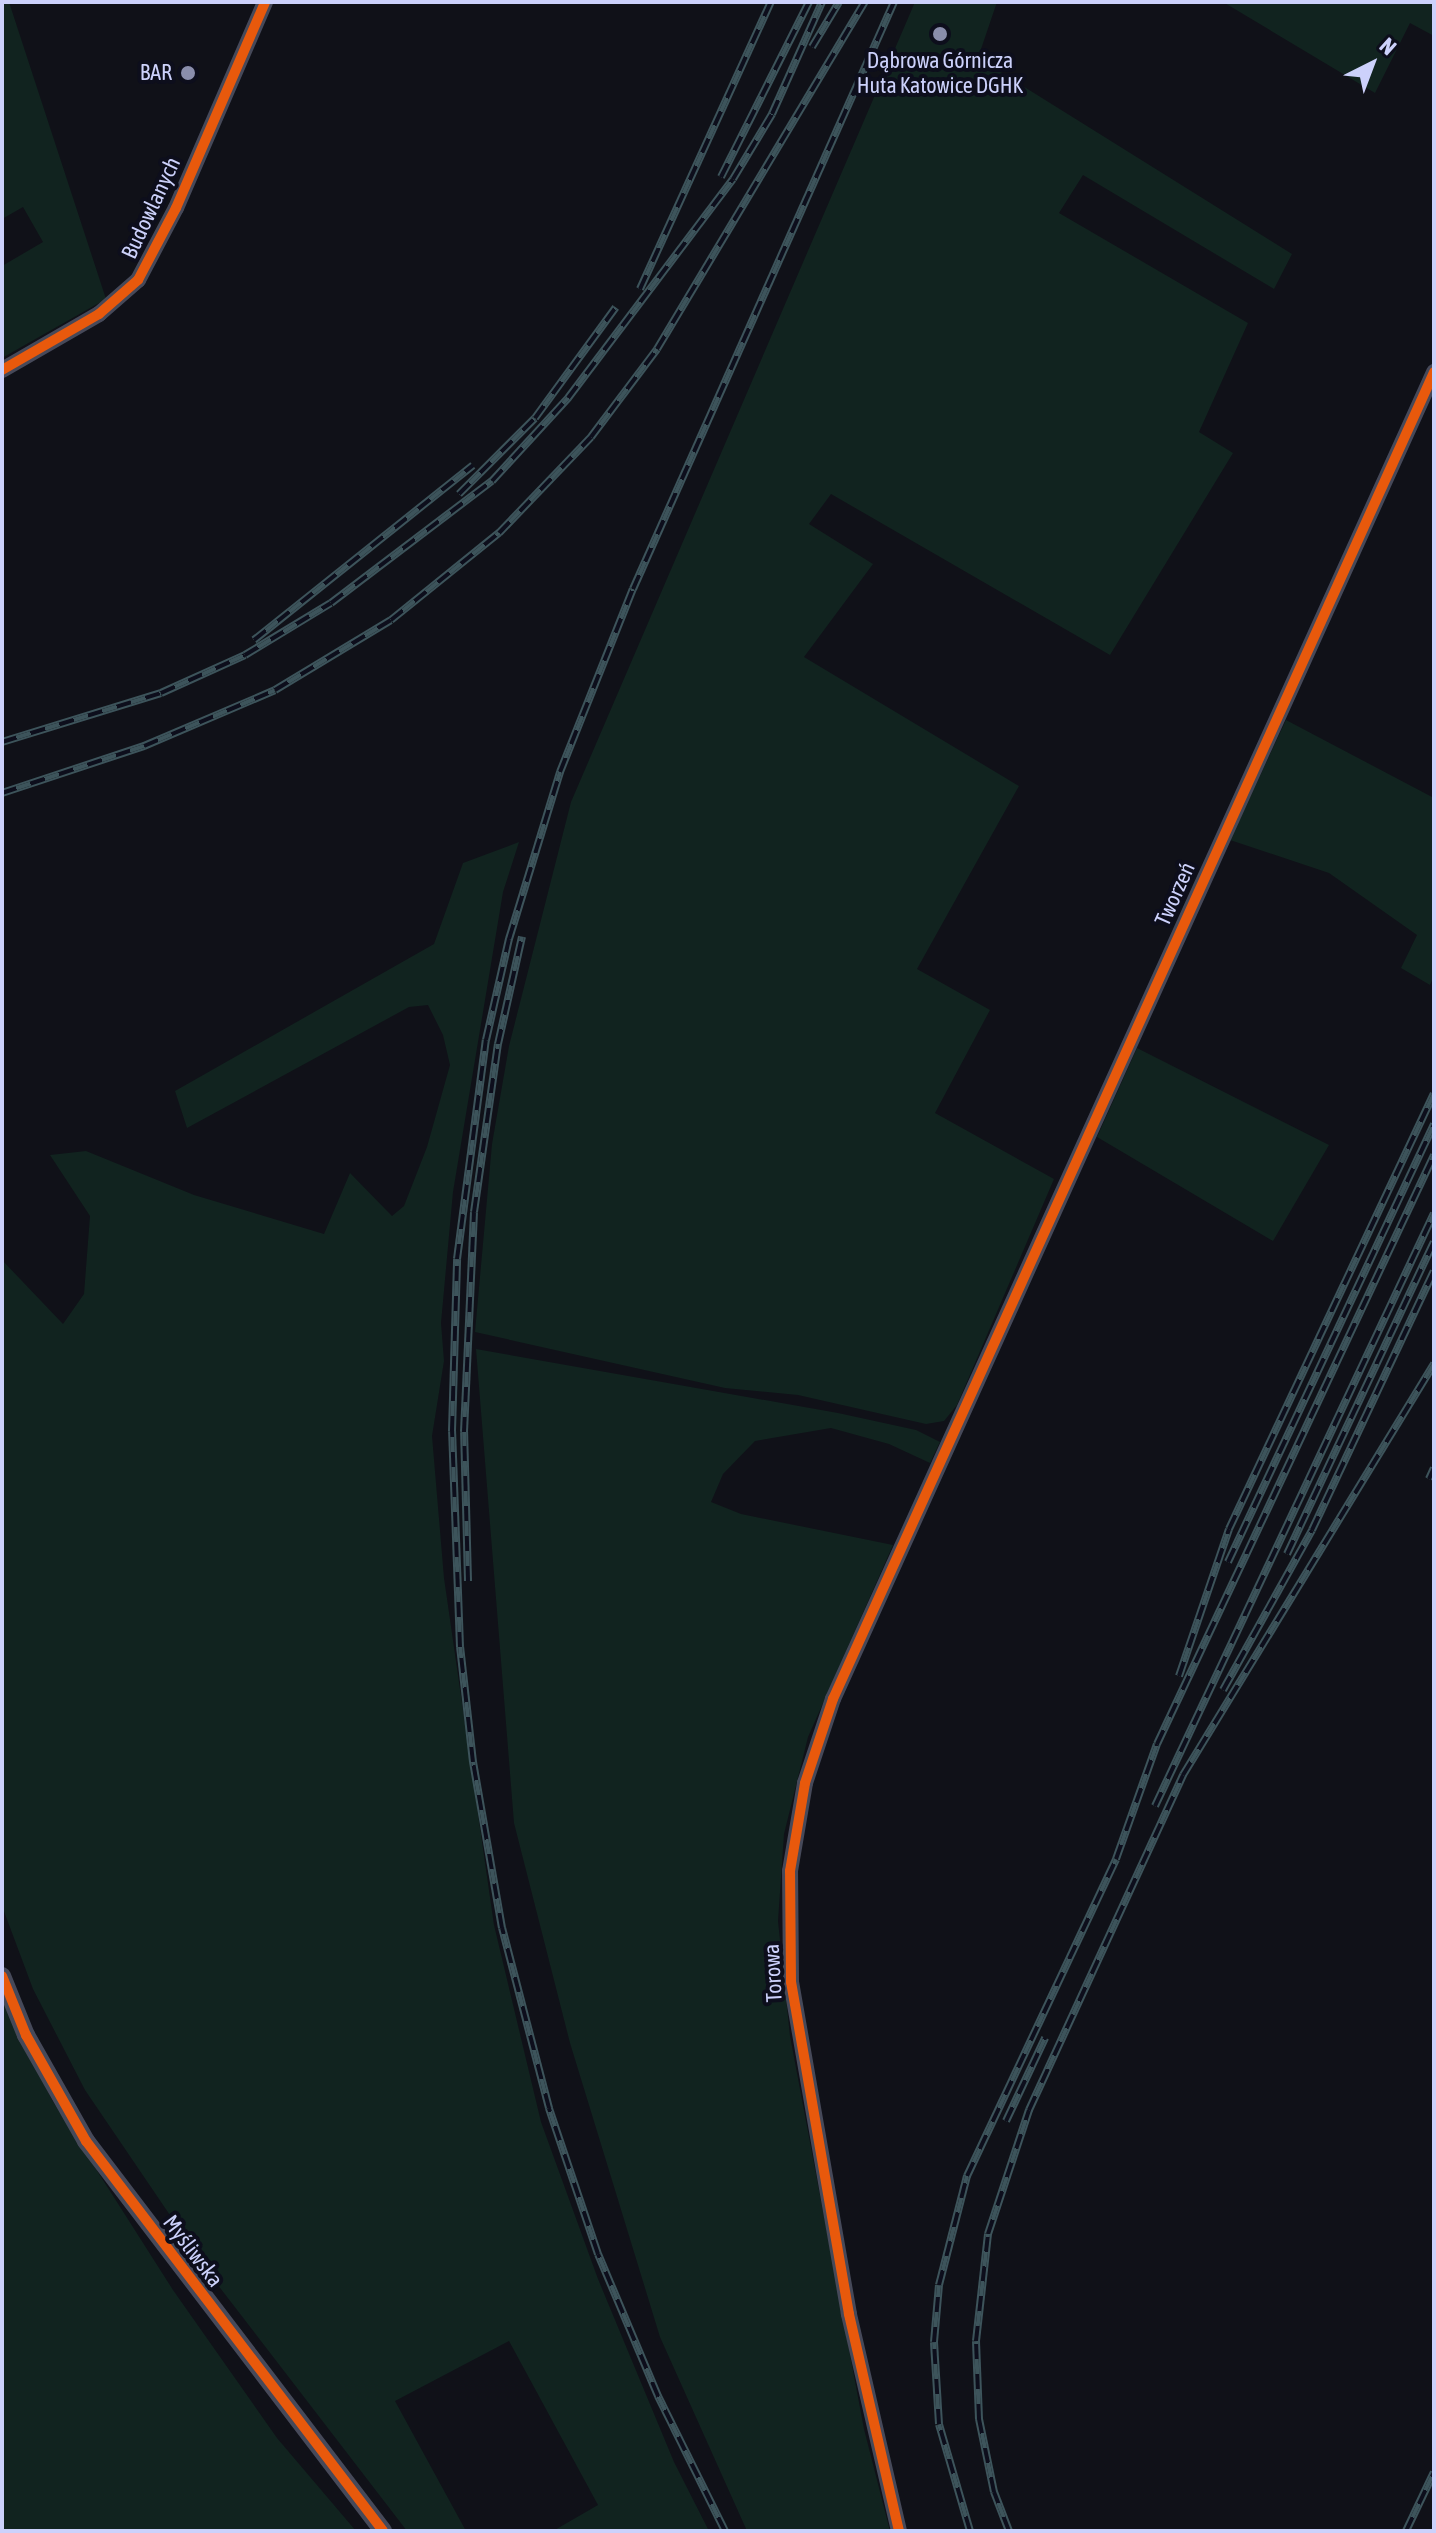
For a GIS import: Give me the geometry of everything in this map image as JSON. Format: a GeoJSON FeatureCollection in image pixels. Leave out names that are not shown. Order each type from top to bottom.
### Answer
{"type":"FeatureCollection","features":[{"type":"Feature","properties":{"kind":"street","name":"Budowlanych"},"geometry":{"type":"LineString","coordinates":[[2,370],[99,314],[138,280],[176,208],[265,2]]}},
{"type":"Feature","properties":{"kind":"street","name":"Tworzeń"},"geometry":{"type":"LineString","coordinates":[[954,1434],[1434,372]]}},
{"type":"Feature","properties":{"kind":"street","name":"Torowa"},"geometry":{"type":"LineString","coordinates":[[899,2531],[849,2314],[798,2035],[791,1982],[790,1871],[805,1783],[833,1699],[954,1434]]}},
{"type":"Feature","properties":{"kind":"street","name":"Myśliwska"},"geometry":{"type":"LineString","coordinates":[[2,1976],[26,2035],[86,2141],[383,2531]]}},
{"type":"Feature","properties":{"kind":"green space"},"geometry":{"type":"Polygon","coordinates":[[[2,2],[9,2],[106,299],[2,358],[2,266],[43,242],[23,207],[2,219],[2,2]]]}},
{"type":"Feature","properties":{"kind":"green space"},"geometry":{"type":"Polygon","coordinates":[[[915,2],[997,2],[978,58],[1292,254],[1274,289],[1083,175],[1059,213],[1248,323],[1199,432],[1233,453],[1110,655],[831,494],[809,524],[873,564],[804,657],[1019,786],[917,969],[990,1010],[935,1113],[1054,1179],[957,1405],[944,1421],[926,1424],[798,1395],[725,1388],[475,1332],[492,1144],[509,1046],[571,802],[915,2]]]}},
{"type":"Feature","properties":{"kind":"green space"},"geometry":{"type":"Polygon","coordinates":[[[1223,2],[1434,2],[1434,36],[1410,23],[1375,93],[1223,2]]]}},
{"type":"Feature","properties":{"kind":"green space"},"geometry":{"type":"Polygon","coordinates":[[[1286,720],[1434,798],[1434,976],[1430,985],[1401,968],[1417,935],[1329,873],[1230,840],[1286,720]]]}},
{"type":"Feature","properties":{"kind":"green space"},"geometry":{"type":"Polygon","coordinates":[[[519,842],[503,892],[453,1192],[441,1323],[444,1361],[432,1436],[444,1578],[494,1925],[541,2122],[598,2279],[674,2462],[709,2531],[553,2531],[598,2505],[509,2341],[395,2401],[466,2531],[407,2531],[214,2280],[85,2090],[33,1989],[2,1906],[2,1260],[63,1324],[84,1294],[90,1216],[50,1155],[86,1151],[194,1195],[324,1234],[350,1173],[392,1216],[404,1206],[427,1147],[450,1065],[443,1035],[428,1005],[409,1007],[187,1128],[175,1091],[434,944],[463,863],[519,842]]]}},
{"type":"Feature","properties":{"kind":"green space"},"geometry":{"type":"Polygon","coordinates":[[[1137,1048],[1329,1145],[1273,1241],[1097,1137],[1137,1048]]]}},
{"type":"Feature","properties":{"kind":"green space"},"geometry":{"type":"Polygon","coordinates":[[[476,1349],[838,1413],[916,1430],[940,1442],[930,1463],[889,1444],[831,1428],[755,1441],[723,1474],[711,1502],[741,1514],[893,1545],[808,1737],[784,1834],[778,1921],[790,2036],[864,2429],[890,2531],[747,2531],[660,2337],[570,2043],[514,1823],[476,1349]]]}},
{"type":"Feature","properties":{"kind":"green space"},"geometry":{"type":"Polygon","coordinates":[[[2,1998],[52,2100],[173,2290],[277,2438],[356,2531],[2,2531],[2,1998]]]}},
{"type":"Feature","properties":{"kind":"railway"},"geometry":{"type":"LineString","coordinates":[[640,289],[771,2]]}},
{"type":"Feature","properties":{"kind":"railway"},"geometry":{"type":"LineString","coordinates":[[721,177],[809,2]]}},
{"type":"Feature","properties":{"kind":"railway"},"geometry":{"type":"LineString","coordinates":[[2,742],[161,693],[245,655],[331,603],[492,481],[568,398],[733,179],[772,114],[822,2]]}},
{"type":"Feature","properties":{"kind":"railway"},"geometry":{"type":"LineString","coordinates":[[812,47],[839,2]]}},
{"type":"Feature","properties":{"kind":"railway"},"geometry":{"type":"LineString","coordinates":[[2,793],[144,746],[275,690],[391,620],[499,533],[591,437],[657,349],[865,2]]}},
{"type":"Feature","properties":{"kind":"railway"},"geometry":{"type":"LineString","coordinates":[[725,2531],[658,2396],[598,2254],[549,2108],[502,1928],[473,1762],[460,1647],[452,1431],[457,1259],[486,1040],[509,939],[560,772],[633,589],[894,2]]}},
{"type":"Feature","properties":{"kind":"railway"},"geometry":{"type":"LineString","coordinates":[[459,494],[535,418],[616,307]]}},
{"type":"Feature","properties":{"kind":"railway"},"geometry":{"type":"LineString","coordinates":[[254,640],[473,465]]}},
{"type":"Feature","properties":{"kind":"railway"},"geometry":{"type":"LineString","coordinates":[[468,1581],[464,1432],[474,1212],[498,1044],[522,937]]}},
{"type":"Feature","properties":{"kind":"railway"},"geometry":{"type":"LineString","coordinates":[[1179,1676],[1229,1529],[1434,1094]]}},
{"type":"Feature","properties":{"kind":"railway"},"geometry":{"type":"LineString","coordinates":[[1228,1562],[1434,1124]]}},
{"type":"Feature","properties":{"kind":"railway"},"geometry":{"type":"LineString","coordinates":[[970,2531],[939,2424],[934,2342],[939,2285],[967,2176],[1116,1859],[1157,1744],[1434,1155]]}},
{"type":"Feature","properties":{"kind":"railway"},"geometry":{"type":"LineString","coordinates":[[1155,1806],[1434,1213]]}},
{"type":"Feature","properties":{"kind":"railway"},"geometry":{"type":"LineString","coordinates":[[1287,1554],[1434,1242]]}},
{"type":"Feature","properties":{"kind":"railway"},"geometry":{"type":"LineString","coordinates":[[1223,1690],[1312,1530],[1434,1271]]}},
{"type":"Feature","properties":{"kind":"railway"},"geometry":{"type":"LineString","coordinates":[[1009,2531],[994,2492],[979,2419],[976,2341],[988,2234],[1029,2110],[1183,1775],[1434,1364]]}},
{"type":"Feature","properties":{"kind":"railway"},"geometry":{"type":"LineString","coordinates":[[1429,1479],[1434,1468]]}},
{"type":"Feature","properties":{"kind":"railway"},"geometry":{"type":"LineString","coordinates":[[1006,2121],[1045,2038]]}},
{"type":"Feature","properties":{"kind":"railway"},"geometry":{"type":"LineString","coordinates":[[1406,2531],[1434,2472]]}},
{"type":"Feature","properties":{"kind":"cycle path"},"geometry":{"type":"LineString","coordinates":[[2,370],[99,314],[138,280],[176,208],[265,2]]}},
{"type":"Feature","properties":{"kind":"cycle path"},"geometry":{"type":"LineString","coordinates":[[899,2531],[849,2314],[791,1982],[790,1871],[805,1783],[833,1699],[1434,372]]}},
{"type":"Feature","properties":{"kind":"cycle path"},"geometry":{"type":"LineString","coordinates":[[2,1976],[26,2035],[86,2141],[383,2531]]}},
{"type":"Feature","properties":{"kind":"place","name":"Dąbrowa Górnicza Huta Katowice DGHK"},"geometry":{"type":"Point","coordinates":[940,34]}},
{"type":"Feature","properties":{"kind":"place","name":"BAR"},"geometry":{"type":"Point","coordinates":[188,73]}}]}
